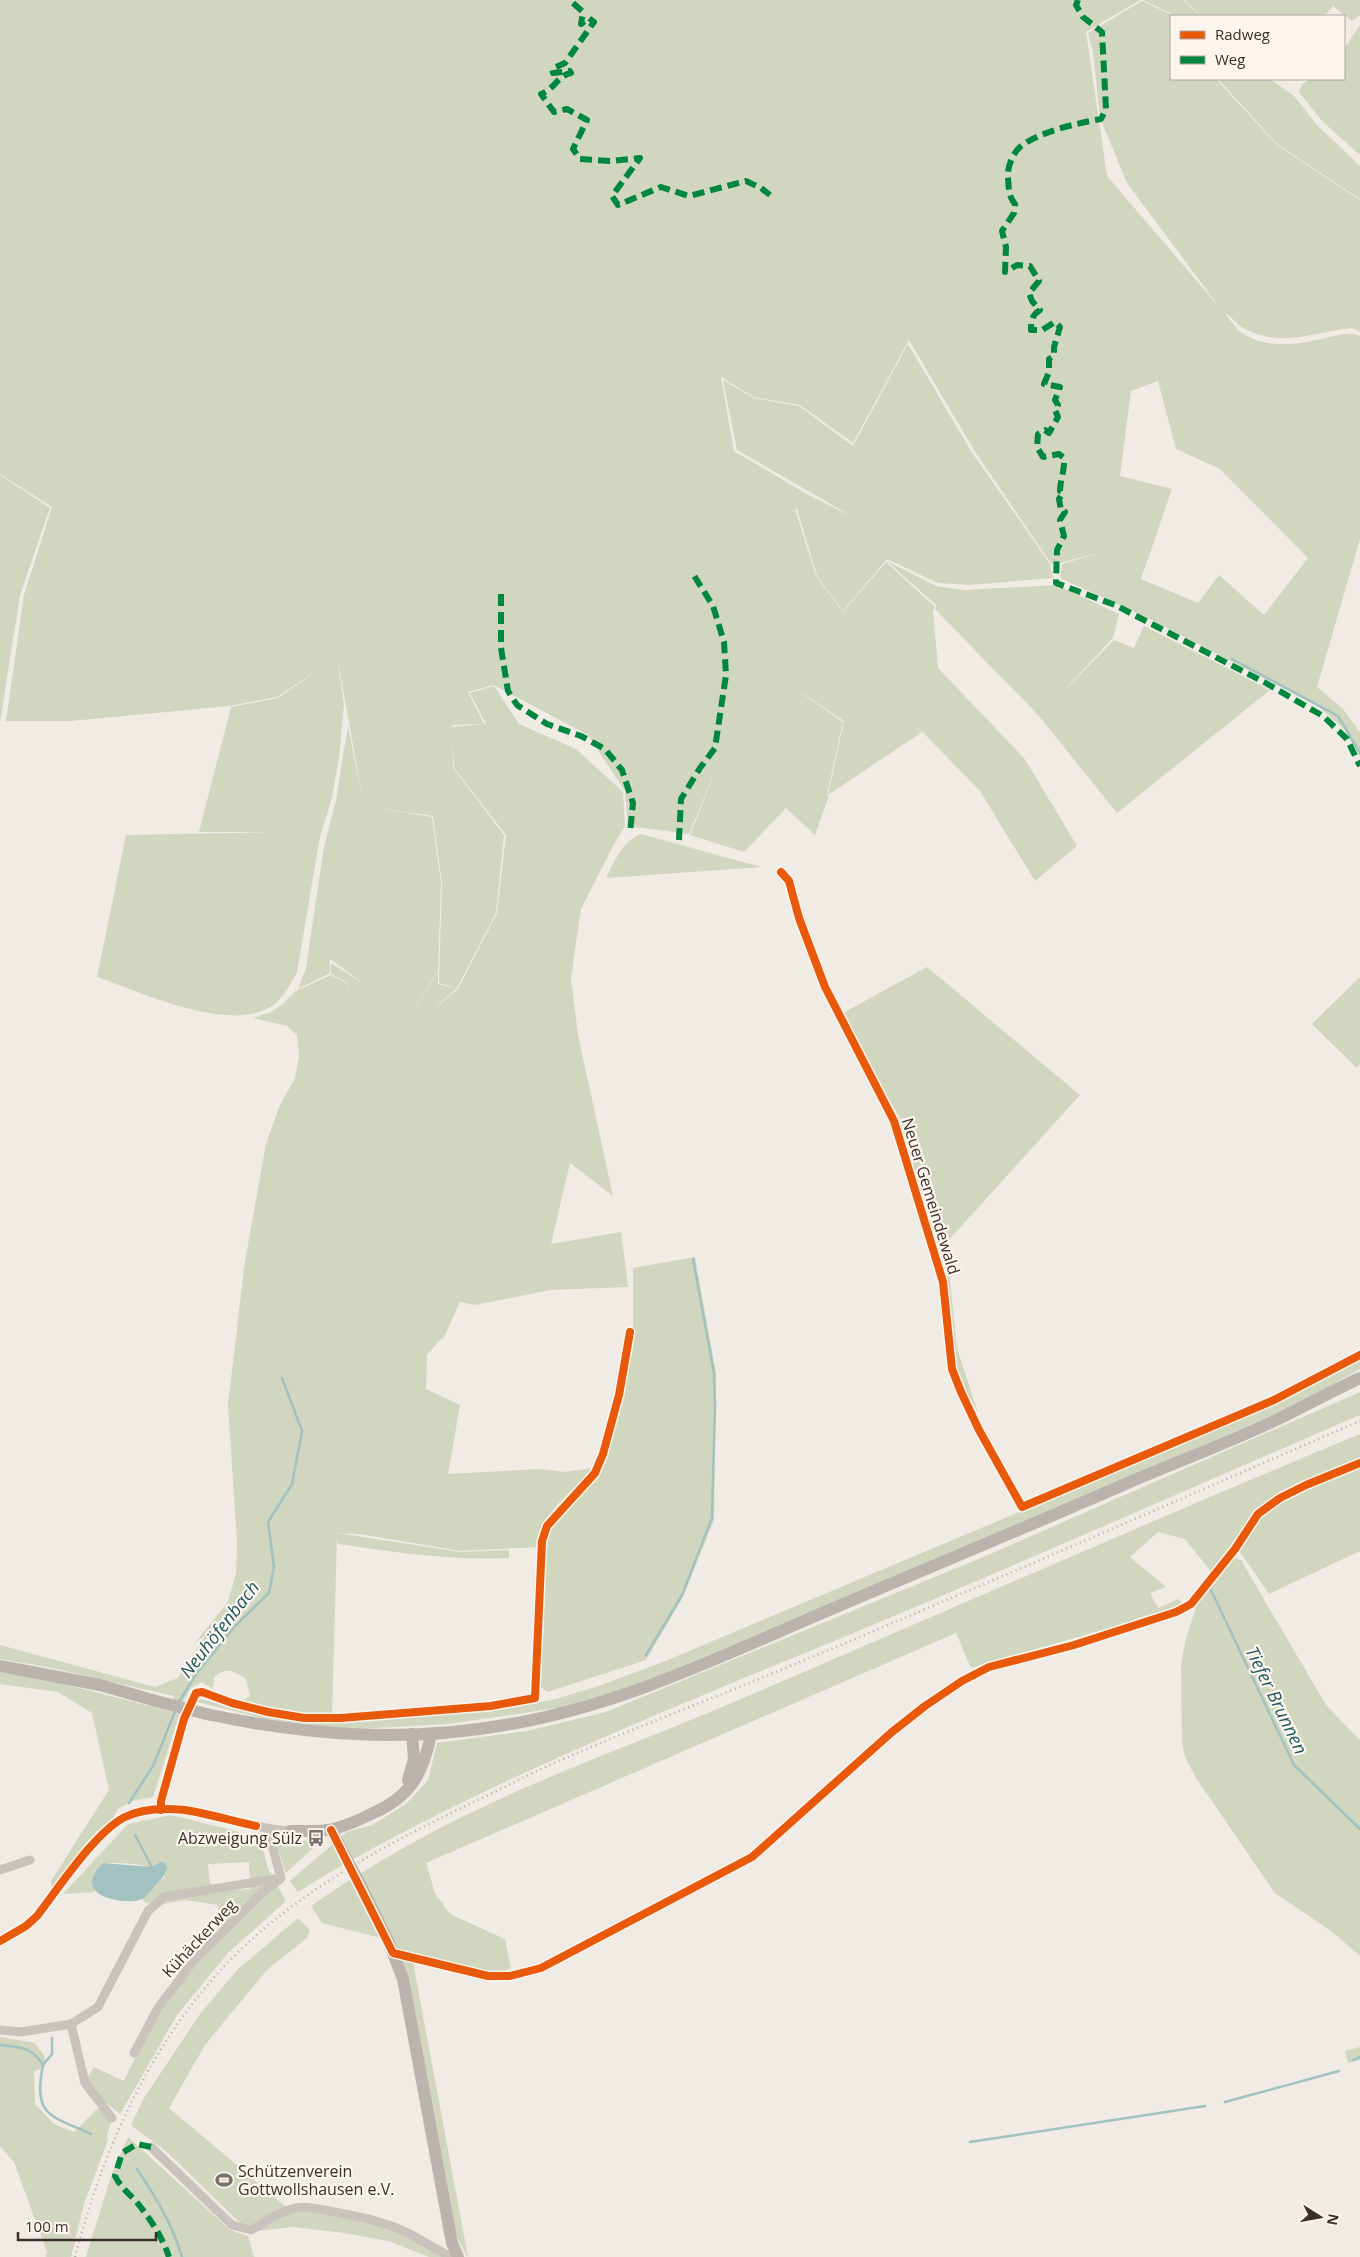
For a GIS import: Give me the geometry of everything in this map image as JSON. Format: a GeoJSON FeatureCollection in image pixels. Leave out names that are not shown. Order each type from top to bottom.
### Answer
{"type":"FeatureCollection","features":[{"type":"Feature","properties":{"kind":"main road"},"geometry":{"type":"LineString","coordinates":[[0,1666],[82,1681],[206,1714],[262,1726],[318,1733],[431,1734],[471,1730],[537,1719],[590,1705],[644,1687],[1263,1426],[1360,1378]]}},
{"type":"Feature","properties":{"kind":"main road"},"geometry":{"type":"LineString","coordinates":[[392,1803],[411,1774],[414,1754],[412,1734]]}},
{"type":"Feature","properties":{"kind":"main road"},"geometry":{"type":"LineString","coordinates":[[290,1831],[332,1830],[357,1821],[403,1796],[417,1777],[425,1761],[431,1734]]}},
{"type":"Feature","properties":{"kind":"main road"},"geometry":{"type":"LineString","coordinates":[[332,1830],[389,1943],[403,1979],[452,2243],[458,2257]]}},
{"type":"Feature","properties":{"kind":"street","name":"Neuer Gemeindewald"},"geometry":{"type":"LineString","coordinates":[[781,872],[789,881],[799,918],[825,986],[894,1121],[943,1282],[952,1369],[979,1430],[1022,1507],[1274,1400],[1360,1355]]}},
{"type":"Feature","properties":{"kind":"street"},"geometry":{"type":"LineString","coordinates":[[160,1810],[184,1720],[196,1693],[202,1692],[232,1703],[304,1718],[341,1718],[491,1706],[535,1698],[542,1541],[547,1526],[595,1473],[603,1454],[619,1394],[630,1332]]}},
{"type":"Feature","properties":{"kind":"street"},"geometry":{"type":"LineString","coordinates":[[0,1940],[26,1926],[37,1916],[92,1847],[108,1830],[124,1818],[141,1811],[186,1810],[268,1830],[290,1831]]}},
{"type":"Feature","properties":{"kind":"street"},"geometry":{"type":"LineString","coordinates":[[0,2030],[21,2032],[71,2024],[98,2008],[148,1911],[164,1897],[281,1878],[268,1830]]}},
{"type":"Feature","properties":{"kind":"street"},"geometry":{"type":"LineString","coordinates":[[0,1870],[30,1860]]}},
{"type":"Feature","properties":{"kind":"street","name":"Kühäckerweg"},"geometry":{"type":"LineString","coordinates":[[134,2053],[158,2008],[195,1959],[264,1890],[281,1878]]}},
{"type":"Feature","properties":{"kind":"street"},"geometry":{"type":"LineString","coordinates":[[71,2024],[85,2083],[112,2118]]}},
{"type":"Feature","properties":{"kind":"street"},"geometry":{"type":"LineString","coordinates":[[152,2147],[232,2225],[251,2230],[281,2212],[294,2208],[309,2207],[351,2214],[376,2221],[407,2232],[452,2257]]}},
{"type":"Feature","properties":{"kind":"green space"},"geometry":{"type":"Polygon","coordinates":[[[0,0],[1140,0],[1086,32],[1107,176],[1220,308],[1127,183],[1100,118],[1093,52],[1088,33],[1142,1],[1170,14],[1170,80],[1217,80],[1277,145],[1360,200],[1360,332],[1352,328],[1298,337],[1272,337],[1259,335],[1245,329],[1224,312],[1243,334],[1266,343],[1297,343],[1348,334],[1360,336],[1360,539],[1317,687],[1343,709],[1360,732],[1360,756],[1345,730],[1319,707],[1150,619],[1060,578],[1062,564],[1102,552],[1052,565],[974,450],[909,340],[853,443],[800,405],[754,397],[721,377],[734,451],[805,493],[853,517],[737,450],[723,380],[754,398],[799,406],[853,446],[908,344],[971,451],[1050,564],[1053,578],[969,585],[938,583],[887,559],[843,611],[817,576],[797,509],[795,509],[816,576],[843,612],[886,562],[935,607],[933,611],[938,668],[1024,758],[1077,846],[1035,881],[980,791],[906,715],[922,732],[828,795],[844,721],[786,683],[843,722],[827,795],[829,796],[815,835],[786,808],[744,852],[690,835],[724,749],[689,834],[628,826],[625,791],[588,735],[494,685],[468,692],[484,724],[452,725],[452,727],[486,724],[470,693],[494,686],[519,724],[576,749],[623,792],[625,826],[581,909],[571,978],[578,1035],[613,1196],[570,1163],[551,1244],[621,1232],[628,1287],[550,1290],[475,1305],[460,1302],[444,1337],[427,1355],[426,1389],[460,1405],[448,1474],[540,1469],[565,1472],[593,1468],[551,1513],[540,1534],[539,1547],[461,1551],[360,1534],[337,1533],[461,1552],[509,1550],[509,1558],[444,1557],[402,1553],[338,1544],[337,1537],[332,1715],[311,1715],[242,1701],[250,1696],[246,1679],[230,1671],[222,1672],[214,1678],[213,1689],[202,1682],[191,1688],[184,1700],[153,1797],[132,1801],[118,1809],[110,1823],[52,1892],[51,1881],[109,1790],[92,1713],[58,1692],[0,1684],[0,1672],[48,1680],[169,1711],[174,1696],[47,1667],[0,1659],[0,1645],[155,1687],[178,1678],[205,1636],[230,1617],[194,1644],[228,1602],[236,1573],[237,1542],[228,1404],[245,1261],[266,1144],[279,1107],[295,1078],[299,1056],[297,1035],[287,1026],[253,1018],[271,1012],[283,1004],[296,991],[331,975],[346,983],[355,1006],[346,982],[331,974],[331,963],[358,980],[385,983],[359,980],[330,959],[330,973],[298,989],[306,968],[324,847],[336,800],[348,726],[364,806],[337,656],[344,704],[339,756],[332,798],[320,836],[297,972],[288,989],[276,1003],[258,1012],[237,1015],[213,1014],[162,1001],[97,977],[126,835],[277,832],[199,832],[231,707],[278,698],[328,663],[277,697],[229,706],[71,721],[6,721],[24,595],[52,507],[0,474],[0,0]],[[1158,381],[1131,391],[1120,476],[1172,489],[1141,579],[1198,603],[1219,575],[1264,615],[1308,558],[1220,469],[1176,449],[1158,381]],[[452,736],[453,768],[504,835],[496,913],[457,988],[429,1013],[458,989],[497,913],[506,835],[454,768],[452,736]],[[370,807],[432,817],[441,883],[438,971],[380,1063],[438,972],[438,984],[457,988],[439,983],[442,883],[433,816],[370,807]]]}},
{"type":"Feature","properties":{"kind":"green space"},"geometry":{"type":"Polygon","coordinates":[[[1143,0],[1184,0],[1199,15],[1172,15],[1143,0]]]}},
{"type":"Feature","properties":{"kind":"green space"},"geometry":{"type":"Polygon","coordinates":[[[1185,0],[1360,0],[1360,15],[1352,21],[1333,6],[1325,15],[1200,15],[1185,0]]]}},
{"type":"Feature","properties":{"kind":"green space"},"geometry":{"type":"Polygon","coordinates":[[[1360,25],[1360,155],[1322,121],[1299,92],[1306,82],[1311,80],[1345,80],[1345,48],[1360,25]]]}},
{"type":"Feature","properties":{"kind":"green space"},"geometry":{"type":"Polygon","coordinates":[[[1219,80],[1271,80],[1294,96],[1317,125],[1360,166],[1360,199],[1277,144],[1219,80]]]}},
{"type":"Feature","properties":{"kind":"green space"},"geometry":{"type":"Polygon","coordinates":[[[0,475],[50,508],[20,595],[0,722],[0,475]]]}},
{"type":"Feature","properties":{"kind":"green space"},"geometry":{"type":"Polygon","coordinates":[[[887,561],[936,586],[965,590],[1057,585],[1119,614],[1113,638],[1055,700],[1114,640],[1134,648],[1144,626],[1270,690],[1117,813],[1039,716],[935,609],[937,606],[887,561]]]}},
{"type":"Feature","properties":{"kind":"green space"},"geometry":{"type":"Polygon","coordinates":[[[641,834],[761,867],[606,878],[624,847],[634,837],[641,834]]]}},
{"type":"Feature","properties":{"kind":"green space"},"geometry":{"type":"Polygon","coordinates":[[[927,967],[1080,1095],[946,1243],[957,1348],[977,1410],[958,1379],[949,1296],[939,1246],[900,1129],[903,1124],[841,1014],[927,967]]]}},
{"type":"Feature","properties":{"kind":"green space"},"geometry":{"type":"Polygon","coordinates":[[[1360,977],[1360,1064],[1357,1068],[1312,1024],[1360,977]]]}},
{"type":"Feature","properties":{"kind":"green space"},"geometry":{"type":"Polygon","coordinates":[[[695,1257],[716,1373],[714,1520],[683,1597],[646,1660],[548,1692],[540,1687],[548,1533],[556,1517],[601,1472],[616,1426],[629,1366],[633,1331],[633,1268],[695,1257]]]}},
{"type":"Feature","properties":{"kind":"green space"},"geometry":{"type":"Polygon","coordinates":[[[1360,1358],[1360,1369],[1298,1404],[996,1536],[644,1682],[578,1705],[448,1724],[340,1730],[262,1718],[197,1702],[200,1699],[276,1717],[318,1723],[513,1707],[556,1699],[663,1662],[1247,1416],[1323,1380],[1330,1374],[1360,1358]]]}},
{"type":"Feature","properties":{"kind":"green space"},"geometry":{"type":"Polygon","coordinates":[[[1360,1392],[1360,1415],[537,1767],[395,1836],[298,1892],[290,1881],[347,1832],[372,1825],[406,1804],[428,1780],[437,1743],[527,1731],[606,1712],[981,1558],[1360,1392]]]}},
{"type":"Feature","properties":{"kind":"green space"},"geometry":{"type":"Polygon","coordinates":[[[1360,1434],[1360,1551],[1269,1594],[1236,1546],[1213,1574],[1185,1539],[1158,1532],[1130,1557],[1166,1587],[1150,1593],[1158,1608],[1178,1599],[1184,1604],[1174,1609],[971,1668],[956,1633],[426,1863],[435,1893],[450,1914],[505,1939],[511,1968],[499,1973],[468,1968],[397,1949],[389,1940],[322,1923],[311,1906],[416,1841],[513,1793],[710,1712],[1360,1434]]]}},
{"type":"Feature","properties":{"kind":"green space"},"geometry":{"type":"Polygon","coordinates":[[[1234,1558],[1241,1560],[1326,1705],[1360,1740],[1360,1956],[1331,1931],[1275,1893],[1196,1778],[1185,1757],[1182,1742],[1181,1666],[1185,1642],[1197,1604],[1234,1558]]]}},
{"type":"Feature","properties":{"kind":"green space"},"geometry":{"type":"Polygon","coordinates":[[[171,1815],[260,1837],[268,1869],[286,1901],[228,1953],[177,2015],[120,2114],[100,2098],[87,2078],[94,2067],[124,2081],[143,2042],[165,2005],[191,1970],[221,1938],[218,1905],[184,1900],[164,1904],[145,1903],[142,1899],[165,1876],[158,1871],[143,1866],[103,1863],[95,1876],[95,1892],[63,1894],[128,1824],[171,1815]],[[249,1862],[208,1864],[210,1883],[222,1891],[250,1889],[249,1862]]]}},
{"type":"Feature","properties":{"kind":"green space"},"geometry":{"type":"Polygon","coordinates":[[[323,1839],[286,1873],[275,1840],[290,1842],[323,1839]]]}},
{"type":"Feature","properties":{"kind":"green space"},"geometry":{"type":"Polygon","coordinates":[[[298,1918],[310,1930],[307,1938],[267,1970],[205,2045],[169,2108],[286,2207],[251,2225],[240,2223],[168,2153],[131,2125],[144,2098],[200,2014],[238,1969],[298,1918]]]}},
{"type":"Feature","properties":{"kind":"green space"},"geometry":{"type":"Polygon","coordinates":[[[403,1959],[413,1962],[468,2257],[459,2242],[451,2218],[398,1960],[403,1959]]]}},
{"type":"Feature","properties":{"kind":"green space"},"geometry":{"type":"Polygon","coordinates":[[[0,2037],[35,2043],[45,2057],[45,2066],[34,2072],[35,2104],[54,2124],[74,2132],[99,2107],[112,2120],[107,2134],[108,2140],[84,2204],[71,2257],[46,2257],[47,2252],[14,2162],[0,2146],[0,2037]]]}},
{"type":"Feature","properties":{"kind":"green space"},"geometry":{"type":"Polygon","coordinates":[[[1360,2047],[1360,2060],[1348,2063],[1345,2051],[1360,2047]]]}},
{"type":"Feature","properties":{"kind":"green space"},"geometry":{"type":"Polygon","coordinates":[[[128,2137],[230,2230],[248,2236],[254,2257],[86,2257],[112,2173],[128,2137]]]}},
{"type":"Feature","properties":{"kind":"green space"},"geometry":{"type":"Polygon","coordinates":[[[293,2211],[334,2214],[354,2218],[391,2231],[446,2257],[429,2257],[388,2241],[344,2233],[294,2227],[257,2231],[293,2211]]]}},
{"type":"Feature","properties":{"kind":"water"},"geometry":{"type":"Polygon","coordinates":[[[161,1862],[165,1863],[167,1867],[164,1875],[147,1895],[140,1900],[122,1901],[105,1897],[94,1890],[93,1878],[103,1863],[152,1867],[161,1862]]]}},
{"type":"Feature","properties":{"kind":"waterway"},"geometry":{"type":"LineString","coordinates":[[1232,659],[1338,716],[1360,753]]}},
{"type":"Feature","properties":{"kind":"waterway"},"geometry":{"type":"LineString","coordinates":[[646,1655],[682,1595],[712,1518],[714,1373],[693,1259]]}},
{"type":"Feature","properties":{"kind":"waterway","name":"Neuhöfenbach"},"geometry":{"type":"LineString","coordinates":[[179,1702],[196,1674],[236,1625],[269,1593],[274,1567],[268,1522],[292,1484],[302,1431],[282,1378]]}},
{"type":"Feature","properties":{"kind":"waterway","name":"Tiefer Brunnen"},"geometry":{"type":"LineString","coordinates":[[1211,1590],[1294,1765],[1360,1829]]}},
{"type":"Feature","properties":{"kind":"waterway","name":"Neuhöfenbach"},"geometry":{"type":"LineString","coordinates":[[129,1803],[153,1766],[176,1709]]}},
{"type":"Feature","properties":{"kind":"waterway","name":"Neuhöfenbach"},"geometry":{"type":"LineString","coordinates":[[135,1835],[152,1867],[151,1869]]}},
{"type":"Feature","properties":{"kind":"waterway","name":"Neuhöfenbach"},"geometry":{"type":"LineString","coordinates":[[43,2065],[52,2054],[52,2038]]}},
{"type":"Feature","properties":{"kind":"waterway"},"geometry":{"type":"LineString","coordinates":[[0,2045],[25,2049],[34,2054],[43,2065],[40,2095],[48,2112],[64,2122],[91,2134]]}},
{"type":"Feature","properties":{"kind":"waterway"},"geometry":{"type":"LineString","coordinates":[[1353,2060],[1360,2057]]}},
{"type":"Feature","properties":{"kind":"waterway"},"geometry":{"type":"LineString","coordinates":[[1225,2102],[1339,2071]]}},
{"type":"Feature","properties":{"kind":"waterway"},"geometry":{"type":"LineString","coordinates":[[970,2142],[1205,2106]]}},
{"type":"Feature","properties":{"kind":"waterway"},"geometry":{"type":"LineString","coordinates":[[137,2169],[169,2222],[182,2257]]}},
{"type":"Feature","properties":{"kind":"railway"},"geometry":{"type":"LineString","coordinates":[[75,2257],[87,2216],[116,2135],[155,2058],[205,1988],[234,1956],[261,1931],[318,1888],[349,1868],[412,1833],[552,1764],[870,1633],[1360,1421]]}},
{"type":"Feature","properties":{"kind":"marked path"},"geometry":{"type":"LineString","coordinates":[[1078,0],[1076,5],[1083,17],[1102,32],[1106,109],[1101,119],[1047,133],[1028,142],[1017,150],[1008,170],[1010,195],[1015,204],[1014,213],[1002,231],[1006,247],[1005,272],[1017,265],[1030,266],[1039,281],[1029,293],[1032,301],[1040,310],[1032,318],[1031,330],[1042,330],[1055,322],[1060,327],[1054,347],[1054,356],[1049,359],[1049,372],[1044,384],[1060,387],[1055,400],[1058,405],[1055,410],[1058,417],[1049,433],[1045,430],[1038,434],[1037,447],[1043,457],[1059,454],[1064,458],[1060,491],[1063,493],[1059,499],[1061,510],[1065,512],[1060,520],[1064,536],[1057,550],[1056,583],[1115,605],[1264,682],[1323,716],[1347,739],[1360,766]]}},
{"type":"Feature","properties":{"kind":"marked path"},"geometry":{"type":"LineString","coordinates":[[573,3],[583,12],[581,24],[589,18],[594,22],[565,63],[552,69],[553,73],[570,71],[571,73],[541,94],[554,112],[567,109],[587,120],[573,149],[580,159],[610,161],[640,158],[612,196],[618,205],[661,187],[689,196],[746,181],[761,188],[770,195]]}},
{"type":"Feature","properties":{"kind":"marked path"},"geometry":{"type":"LineString","coordinates":[[679,840],[681,799],[715,748],[726,675],[724,642],[713,606],[693,574]]}},
{"type":"Feature","properties":{"kind":"marked path"},"geometry":{"type":"LineString","coordinates":[[501,594],[501,648],[508,691],[517,705],[547,724],[581,736],[605,749],[622,770],[633,803],[630,833]]}},
{"type":"Feature","properties":{"kind":"marked path"},"geometry":{"type":"LineString","coordinates":[[151,2147],[137,2144],[122,2153],[115,2176],[121,2186],[135,2200],[150,2220],[159,2234],[169,2257]]}},
{"type":"Feature","properties":{"kind":"cycle path"},"geometry":{"type":"LineString","coordinates":[[781,872],[789,881],[799,918],[825,987],[894,1121],[943,1282],[952,1369],[979,1430],[1022,1507],[1274,1400],[1360,1355]]}},
{"type":"Feature","properties":{"kind":"cycle path"},"geometry":{"type":"LineString","coordinates":[[161,1810],[161,1801],[184,1719],[196,1693],[202,1692],[232,1703],[304,1718],[341,1718],[491,1706],[535,1698],[542,1541],[547,1526],[595,1473],[603,1454],[619,1395],[630,1332]]}},
{"type":"Feature","properties":{"kind":"cycle path"},"geometry":{"type":"LineString","coordinates":[[331,1830],[393,1953],[488,1976],[510,1976],[541,1968],[752,1857],[892,1732],[925,1706],[962,1681],[989,1667],[1074,1645],[1176,1612],[1191,1604],[1235,1549],[1258,1514],[1280,1498],[1360,1463]]}},
{"type":"Feature","properties":{"kind":"cycle path"},"geometry":{"type":"LineString","coordinates":[[0,1941],[26,1926],[37,1916],[90,1848],[113,1824],[125,1817],[147,1810],[178,1809],[256,1826]]}},
{"type":"Feature","properties":{"kind":"place","name":"Abzweigung Sülz"},"geometry":{"type":"Point","coordinates":[316,1838]}},
{"type":"Feature","properties":{"kind":"place","name":"Schützenverein Gottwollshausen e.V."},"geometry":{"type":"Point","coordinates":[224,2180]}}]}
